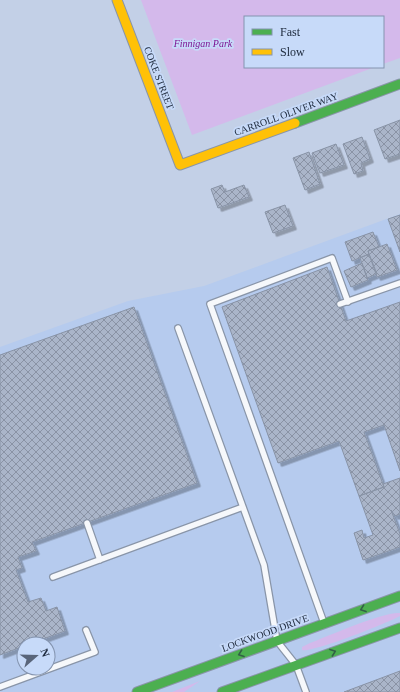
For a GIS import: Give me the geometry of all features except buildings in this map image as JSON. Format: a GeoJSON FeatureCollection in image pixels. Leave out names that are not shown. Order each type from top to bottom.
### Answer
{"type":"FeatureCollection","features":[{"type":"Feature","properties":{"kind":"main road","name":"COKE STREET"},"geometry":{"type":"LineString","coordinates":[[117,0],[180,165]]}},
{"type":"Feature","properties":{"kind":"main road","name":"CARROLL OLIVER WAY"},"geometry":{"type":"LineString","coordinates":[[180,165],[400,84]]}},
{"type":"Feature","properties":{"kind":"main road","name":"LOCKWOOD DRIVE"},"geometry":{"type":"LineString","coordinates":[[137,692],[400,596]]}},
{"type":"Feature","properties":{"kind":"main road"},"geometry":{"type":"LineString","coordinates":[[222,692],[400,628]]}},
{"type":"Feature","properties":{"kind":"lane"},"geometry":{"type":"LineString","coordinates":[[324,623],[210,304],[332,258],[348,302]]}},
{"type":"Feature","properties":{"kind":"lane"},"geometry":{"type":"LineString","coordinates":[[340,304],[400,283]]}},
{"type":"Feature","properties":{"kind":"lane"},"geometry":{"type":"LineString","coordinates":[[178,328],[264,565],[277,641],[296,665],[306,692]]}},
{"type":"Feature","properties":{"kind":"lane"},"geometry":{"type":"LineString","coordinates":[[53,577],[243,507]]}},
{"type":"Feature","properties":{"kind":"lane"},"geometry":{"type":"LineString","coordinates":[[87,523],[100,560]]}},
{"type":"Feature","properties":{"kind":"lane"},"geometry":{"type":"LineString","coordinates":[[0,687],[95,652],[86,630]]}},
{"type":"Feature","properties":{"kind":"shaded area"},"geometry":{"type":"Polygon","coordinates":[[[400,214],[400,692],[0,692],[0,347],[128,301],[204,286],[400,214]]]}},
{"type":"Feature","properties":{"kind":"green space","name":"Finnigan Park"},"geometry":{"type":"Polygon","coordinates":[[[141,0],[400,0],[400,58],[384,64],[384,16],[244,16],[244,68],[372,68],[192,135],[141,0]]]}},
{"type":"Feature","properties":{"kind":"green space"},"geometry":{"type":"Polygon","coordinates":[[[393,613],[400,613],[400,616],[393,620],[366,631],[320,647],[302,650],[302,647],[310,643],[356,625],[393,613]]]}},
{"type":"Feature","properties":{"kind":"green space"},"geometry":{"type":"Polygon","coordinates":[[[200,681],[184,692],[172,692],[200,681]]]}},
{"type":"Feature","properties":{"kind":"traffic: fast"},"geometry":{"type":"LineString","coordinates":[[295,123],[400,84]]}},
{"type":"Feature","properties":{"kind":"traffic: fast"},"geometry":{"type":"LineString","coordinates":[[137,692],[400,596]]}},
{"type":"Feature","properties":{"kind":"traffic: fast"},"geometry":{"type":"LineString","coordinates":[[222,692],[400,628]]}},
{"type":"Feature","properties":{"kind":"traffic: slow"},"geometry":{"type":"LineString","coordinates":[[117,0],[180,165],[295,123]]}}]}
